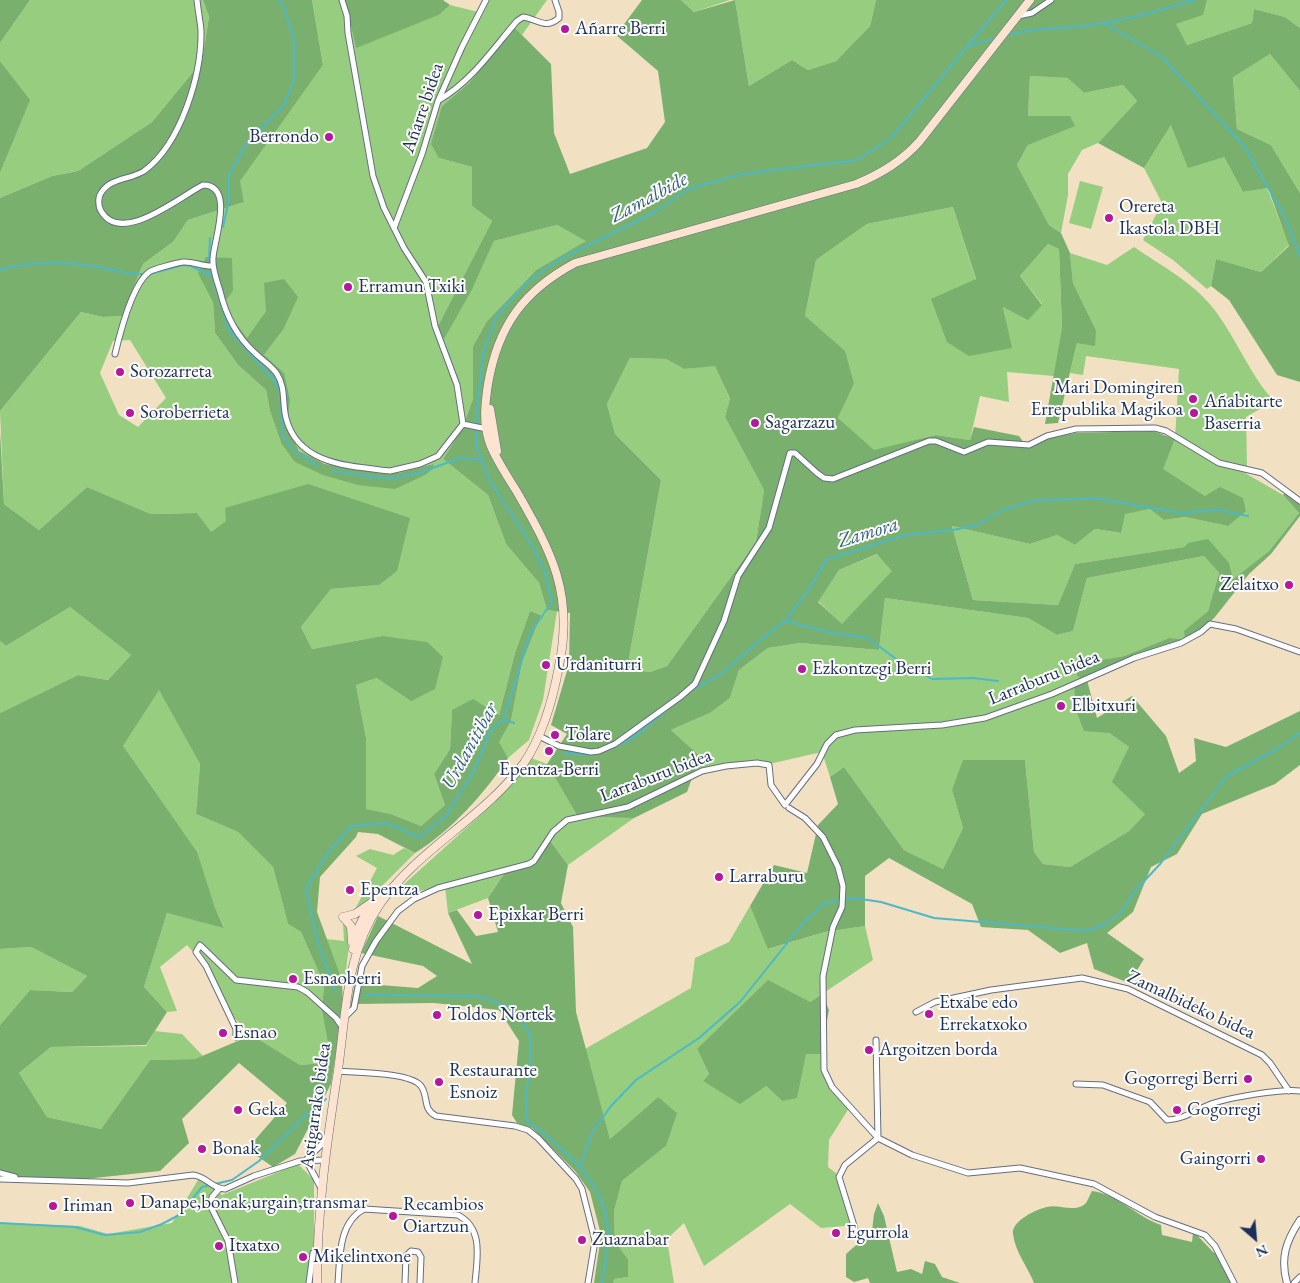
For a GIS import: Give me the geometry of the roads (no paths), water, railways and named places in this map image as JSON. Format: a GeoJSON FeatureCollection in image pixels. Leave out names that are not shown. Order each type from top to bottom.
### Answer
{"type":"FeatureCollection","features":[{"type":"Feature","properties":{"kind":"main road"},"geometry":{"type":"LineString","coordinates":[[499,459],[482,428],[493,358],[508,323],[527,298],[546,281],[575,263],[856,184],[882,173],[905,157],[919,142],[1030,0]]}},
{"type":"Feature","properties":{"kind":"main road"},"geometry":{"type":"LineString","coordinates":[[488,387],[490,417],[499,459]]}},
{"type":"Feature","properties":{"kind":"main road"},"geometry":{"type":"LineString","coordinates":[[482,428],[490,417]]}},
{"type":"Feature","properties":{"kind":"main road"},"geometry":{"type":"LineString","coordinates":[[482,428],[497,450]]}},
{"type":"Feature","properties":{"kind":"main road","name":"Astigarrako bidea"},"geometry":{"type":"LineString","coordinates":[[317,1283],[321,1190],[358,923],[378,897],[404,876],[486,801],[523,764],[539,736],[551,698],[563,646],[562,595],[559,577],[552,557],[499,459]]}},
{"type":"Feature","properties":{"kind":"main road","name":"Astigarrako bidea"},"geometry":{"type":"LineString","coordinates":[[355,949],[370,919],[382,901],[404,876]]}},
{"type":"Feature","properties":{"kind":"main road"},"geometry":{"type":"LineString","coordinates":[[355,949],[351,926],[343,917],[355,914],[378,897]]}},
{"type":"Feature","properties":{"kind":"main road"},"geometry":{"type":"LineString","coordinates":[[358,923],[370,919]]}},
{"type":"Feature","properties":{"kind":"street"},"geometry":{"type":"LineString","coordinates":[[197,0],[201,31],[196,73],[180,125],[164,150],[144,171],[108,184],[100,194],[98,207],[104,217],[118,224],[133,224],[190,191],[208,185],[216,191],[221,204],[214,241],[213,266],[229,319],[238,337],[276,372],[283,386],[285,412],[291,433],[306,450],[332,463],[390,471],[399,470],[438,456],[465,424]]}},
{"type":"Feature","properties":{"kind":"street"},"geometry":{"type":"LineString","coordinates":[[342,0],[347,16],[365,138],[373,176],[394,228],[426,282],[435,326],[457,385],[465,424]]}},
{"type":"Feature","properties":{"kind":"street","name":"Añarre bidea"},"geometry":{"type":"LineString","coordinates":[[394,228],[416,172],[438,101],[458,54],[486,0]]}},
{"type":"Feature","properties":{"kind":"street"},"geometry":{"type":"LineString","coordinates":[[438,101],[467,80],[517,20],[523,17],[530,18],[544,25],[553,23],[559,18],[555,0]]}},
{"type":"Feature","properties":{"kind":"street"},"geometry":{"type":"LineString","coordinates":[[1017,16],[1032,13],[1050,0]]}},
{"type":"Feature","properties":{"kind":"street"},"geometry":{"type":"LineString","coordinates":[[115,354],[127,309],[141,282],[150,271],[184,262],[206,267],[213,266]]}},
{"type":"Feature","properties":{"kind":"street"},"geometry":{"type":"LineString","coordinates":[[465,424],[482,428]]}},
{"type":"Feature","properties":{"kind":"street"},"geometry":{"type":"LineString","coordinates":[[539,736],[559,746],[591,752],[599,751],[615,744],[680,698],[695,684],[724,621],[738,576],[769,528],[790,453],[795,453],[824,478],[833,479],[929,442],[936,441],[964,452],[988,442],[1029,445],[1047,436],[1076,429],[1155,428],[1166,431],[1219,463],[1262,473],[1300,501]]}},
{"type":"Feature","properties":{"kind":"street","name":"Larraburu bidea"},"geometry":{"type":"LineString","coordinates":[[345,1017],[354,1008],[362,966],[376,941],[398,910],[414,899],[438,888],[530,864],[553,832],[567,820],[628,807],[702,771],[757,763],[769,765],[771,784],[785,805],[817,764],[830,739],[836,735],[855,730],[942,725],[985,718],[1052,694],[1134,658],[1181,643],[1201,632],[1210,624],[1236,629],[1300,652]]}},
{"type":"Feature","properties":{"kind":"street"},"geometry":{"type":"LineString","coordinates":[[789,808],[805,818],[823,837],[838,867],[843,886],[842,907],[833,927],[823,976],[824,1070],[832,1087],[878,1138],[912,1155],[968,1173],[1020,1168],[1094,1184],[1155,1218],[1205,1235],[1215,1246],[1234,1283]]}},
{"type":"Feature","properties":{"kind":"street"},"geometry":{"type":"LineString","coordinates":[[236,1037],[236,1029],[206,966],[196,952],[200,945],[236,980],[298,987],[307,992],[336,1018],[343,1028]]}},
{"type":"Feature","properties":{"kind":"street"},"geometry":{"type":"LineString","coordinates":[[350,975],[360,976]]}},
{"type":"Feature","properties":{"kind":"street","name":"Zamalbideko bidea"},"geometry":{"type":"LineString","coordinates":[[916,1012],[935,1002],[991,990],[1064,979],[1082,978],[1103,982],[1128,989],[1262,1056],[1270,1063],[1289,1091]]}},
{"type":"Feature","properties":{"kind":"street"},"geometry":{"type":"LineString","coordinates":[[876,1040],[878,1138]]}},
{"type":"Feature","properties":{"kind":"street"},"geometry":{"type":"LineString","coordinates":[[338,1071],[409,1078],[420,1085],[424,1093],[426,1106],[432,1115],[515,1126],[528,1130],[538,1138],[573,1175],[582,1188],[594,1234],[594,1253],[588,1283]]}},
{"type":"Feature","properties":{"kind":"street"},"geometry":{"type":"LineString","coordinates":[[1076,1084],[1103,1085],[1150,1102],[1167,1120],[1184,1118],[1211,1104],[1289,1091],[1300,1091]]}},
{"type":"Feature","properties":{"kind":"street"},"geometry":{"type":"LineString","coordinates":[[306,1160],[322,1144],[328,1133]]}},
{"type":"Feature","properties":{"kind":"street"},"geometry":{"type":"LineString","coordinates":[[855,1229],[839,1177],[845,1165],[878,1138]]}},
{"type":"Feature","properties":{"kind":"street"},"geometry":{"type":"LineString","coordinates":[[306,1160],[321,1190]]}},
{"type":"Feature","properties":{"kind":"street"},"geometry":{"type":"LineString","coordinates":[[0,1179],[128,1183],[193,1175],[200,1176],[216,1188],[233,1187],[254,1176],[306,1160],[325,1160]]}},
{"type":"Feature","properties":{"kind":"street"},"geometry":{"type":"LineString","coordinates":[[0,1173],[25,1179]]}},
{"type":"Feature","properties":{"kind":"street"},"geometry":{"type":"LineString","coordinates":[[216,1188],[212,1197],[211,1207],[228,1241],[235,1283]]}},
{"type":"Feature","properties":{"kind":"street"},"geometry":{"type":"LineString","coordinates":[[338,1283],[341,1244],[347,1224],[357,1213],[364,1209],[458,1214],[467,1219],[475,1232],[478,1246],[475,1283]]}},
{"type":"Feature","properties":{"kind":"street"},"geometry":{"type":"LineString","coordinates":[[1287,1283],[1283,1255],[1291,1234],[1300,1220]]}},
{"type":"Feature","properties":{"kind":"street"},"geometry":{"type":"LineString","coordinates":[[405,1283],[406,1256],[411,1251],[418,1252],[421,1257],[420,1283]]}},
{"type":"Feature","properties":{"kind":"street"},"geometry":{"type":"LineString","coordinates":[[309,1283],[313,1253],[317,1252]]}},
{"type":"Feature","properties":{"kind":"street"},"geometry":{"type":"LineString","coordinates":[[1294,1283],[1300,1277]]}},
{"type":"Feature","properties":{"kind":"waterway"},"geometry":{"type":"LineString","coordinates":[[223,227],[229,200],[229,175],[246,144],[284,105],[294,80],[294,39],[283,5],[279,0]]}},
{"type":"Feature","properties":{"kind":"waterway","name":"Zamalbide"},"geometry":{"type":"LineString","coordinates":[[544,613],[552,602],[545,572],[531,544],[490,481],[477,448],[476,418],[483,353],[496,317],[527,282],[555,262],[655,212],[688,189],[742,174],[857,160],[891,138],[1006,0]]}},
{"type":"Feature","properties":{"kind":"waterway"},"geometry":{"type":"LineString","coordinates":[[1009,34],[1116,21],[1194,0]]}},
{"type":"Feature","properties":{"kind":"waterway"},"geometry":{"type":"LineString","coordinates":[[1104,23],[1161,56],[1244,146],[1285,217],[1300,256]]}},
{"type":"Feature","properties":{"kind":"waterway"},"geometry":{"type":"LineString","coordinates":[[971,45],[993,39]]}},
{"type":"Feature","properties":{"kind":"waterway"},"geometry":{"type":"LineString","coordinates":[[209,260],[210,238]]}},
{"type":"Feature","properties":{"kind":"waterway"},"geometry":{"type":"LineString","coordinates":[[0,270],[25,264],[49,262],[86,265],[128,273],[145,274]]}},
{"type":"Feature","properties":{"kind":"waterway"},"geometry":{"type":"LineString","coordinates":[[150,274],[183,265],[191,266],[212,276]]}},
{"type":"Feature","properties":{"kind":"waterway"},"geometry":{"type":"LineString","coordinates":[[211,272],[229,330],[274,380],[281,394],[282,435],[294,451],[318,466]]}},
{"type":"Feature","properties":{"kind":"waterway"},"geometry":{"type":"LineString","coordinates":[[332,471],[389,479],[419,473],[460,458],[481,460]]}},
{"type":"Feature","properties":{"kind":"waterway","name":"Zamora"},"geometry":{"type":"LineString","coordinates":[[691,691],[724,672],[755,644],[785,621],[810,588],[826,560],[905,535],[953,530],[977,525],[1001,511],[1032,501],[1094,498],[1180,513],[1217,510],[1248,516]]}},
{"type":"Feature","properties":{"kind":"waterway","name":"Urdanitibar"},"geometry":{"type":"LineString","coordinates":[[336,992],[318,943],[306,889],[324,858],[351,826],[387,823],[419,837],[447,815],[474,770],[491,730],[504,719],[530,633],[543,615]]}},
{"type":"Feature","properties":{"kind":"waterway"},"geometry":{"type":"LineString","coordinates":[[785,621],[832,633],[868,638],[896,659],[932,679],[973,678],[998,681]]}},
{"type":"Feature","properties":{"kind":"waterway","name":"Zamora"},"geometry":{"type":"LineString","coordinates":[[603,752],[633,738],[668,709]]}},
{"type":"Feature","properties":{"kind":"waterway"},"geometry":{"type":"LineString","coordinates":[[505,720],[514,723]]}},
{"type":"Feature","properties":{"kind":"waterway"},"geometry":{"type":"LineString","coordinates":[[580,1168],[592,1133],[611,1106],[636,1080],[699,1038],[740,1002],[804,922],[825,903],[854,898],[881,902],[934,918],[1088,931],[1109,922],[1121,913],[1134,892],[1161,863],[1227,776],[1275,750],[1300,733]]}},
{"type":"Feature","properties":{"kind":"waterway","name":"Zamora"},"geometry":{"type":"LineString","coordinates":[[564,753],[592,755],[599,753]]}},
{"type":"Feature","properties":{"kind":"waterway","name":"Urdanitibar"},"geometry":{"type":"LineString","coordinates":[[364,995],[478,996],[514,1009],[530,1035],[530,1064],[526,1097],[527,1120],[577,1164],[597,1190],[603,1206],[608,1237],[602,1283]]}},
{"type":"Feature","properties":{"kind":"waterway"},"geometry":{"type":"LineString","coordinates":[[0,1223],[75,1227],[105,1235],[140,1232],[162,1224],[179,1215],[202,1187],[232,1180],[259,1161],[306,1115],[326,1099]]}},
{"type":"Feature","properties":{"kind":"place","name":"Añarre Berri"},"geometry":{"type":"Point","coordinates":[565,29]}},
{"type":"Feature","properties":{"kind":"place","name":"Berrondo"},"geometry":{"type":"Point","coordinates":[329,137]}},
{"type":"Feature","properties":{"kind":"place","name":"Orereta Ikastola DBH"},"geometry":{"type":"Point","coordinates":[1109,218]}},
{"type":"Feature","properties":{"kind":"place","name":"Erramun Txiki"},"geometry":{"type":"Point","coordinates":[348,287]}},
{"type":"Feature","properties":{"kind":"place","name":"Sorozarreta"},"geometry":{"type":"Point","coordinates":[120,372]}},
{"type":"Feature","properties":{"kind":"place","name":"Mari Domingiren Errepublika Magikoa"},"geometry":{"type":"Point","coordinates":[1193,399]}},
{"type":"Feature","properties":{"kind":"place","name":"Soroberrieta"},"geometry":{"type":"Point","coordinates":[130,413]}},
{"type":"Feature","properties":{"kind":"place","name":"Añabitarte Baserria"},"geometry":{"type":"Point","coordinates":[1194,413]}},
{"type":"Feature","properties":{"kind":"place","name":"Sagarzazu"},"geometry":{"type":"Point","coordinates":[755,423]}},
{"type":"Feature","properties":{"kind":"place","name":"Zelaitxo"},"geometry":{"type":"Point","coordinates":[1289,585]}},
{"type":"Feature","properties":{"kind":"place","name":"Urdaniturri"},"geometry":{"type":"Point","coordinates":[546,665]}},
{"type":"Feature","properties":{"kind":"place","name":"Ezkontzegi Berri"},"geometry":{"type":"Point","coordinates":[802,669]}},
{"type":"Feature","properties":{"kind":"place","name":"Elbitxuri"},"geometry":{"type":"Point","coordinates":[1061,706]}},
{"type":"Feature","properties":{"kind":"place","name":"Tolare"},"geometry":{"type":"Point","coordinates":[555,735]}},
{"type":"Feature","properties":{"kind":"place","name":"Epentza-Berri"},"geometry":{"type":"Point","coordinates":[549,751]}},
{"type":"Feature","properties":{"kind":"place","name":"Larraburu"},"geometry":{"type":"Point","coordinates":[719,877]}},
{"type":"Feature","properties":{"kind":"place","name":"Epentza"},"geometry":{"type":"Point","coordinates":[350,890]}},
{"type":"Feature","properties":{"kind":"place","name":"Epixkar Berri"},"geometry":{"type":"Point","coordinates":[478,915]}},
{"type":"Feature","properties":{"kind":"place","name":"Esnaoberri"},"geometry":{"type":"Point","coordinates":[293,979]}},
{"type":"Feature","properties":{"kind":"place","name":"Etxabe edo Errekatxoko"},"geometry":{"type":"Point","coordinates":[929,1014]}},
{"type":"Feature","properties":{"kind":"place","name":"Toldos Nortek"},"geometry":{"type":"Point","coordinates":[437,1015]}},
{"type":"Feature","properties":{"kind":"place","name":"Esnao"},"geometry":{"type":"Point","coordinates":[223,1033]}},
{"type":"Feature","properties":{"kind":"place","name":"Argoitzen borda"},"geometry":{"type":"Point","coordinates":[869,1050]}},
{"type":"Feature","properties":{"kind":"place","name":"Gogorregi Berri"},"geometry":{"type":"Point","coordinates":[1248,1079]}},
{"type":"Feature","properties":{"kind":"place","name":"Restaurante Esnoiz"},"geometry":{"type":"Point","coordinates":[439,1082]}},
{"type":"Feature","properties":{"kind":"place","name":"Geka"},"geometry":{"type":"Point","coordinates":[238,1110]}},
{"type":"Feature","properties":{"kind":"place","name":"Gogorregi"},"geometry":{"type":"Point","coordinates":[1177,1110]}},
{"type":"Feature","properties":{"kind":"place","name":"Bonak"},"geometry":{"type":"Point","coordinates":[202,1149]}},
{"type":"Feature","properties":{"kind":"place","name":"Gaingorri"},"geometry":{"type":"Point","coordinates":[1261,1159]}},
{"type":"Feature","properties":{"kind":"place","name":"Danape,bonak,urgain,transmar"},"geometry":{"type":"Point","coordinates":[130,1203]}},
{"type":"Feature","properties":{"kind":"place","name":"Iriman"},"geometry":{"type":"Point","coordinates":[53,1206]}},
{"type":"Feature","properties":{"kind":"place","name":"Recambios Oiartzun"},"geometry":{"type":"Point","coordinates":[393,1216]}},
{"type":"Feature","properties":{"kind":"place","name":"Egurrola"},"geometry":{"type":"Point","coordinates":[836,1233]}},
{"type":"Feature","properties":{"kind":"place","name":"Zuaznabar"},"geometry":{"type":"Point","coordinates":[582,1240]}},
{"type":"Feature","properties":{"kind":"place","name":"Itxatxo"},"geometry":{"type":"Point","coordinates":[219,1246]}},
{"type":"Feature","properties":{"kind":"place","name":"Mikelintxone"},"geometry":{"type":"Point","coordinates":[303,1257]}}]}
